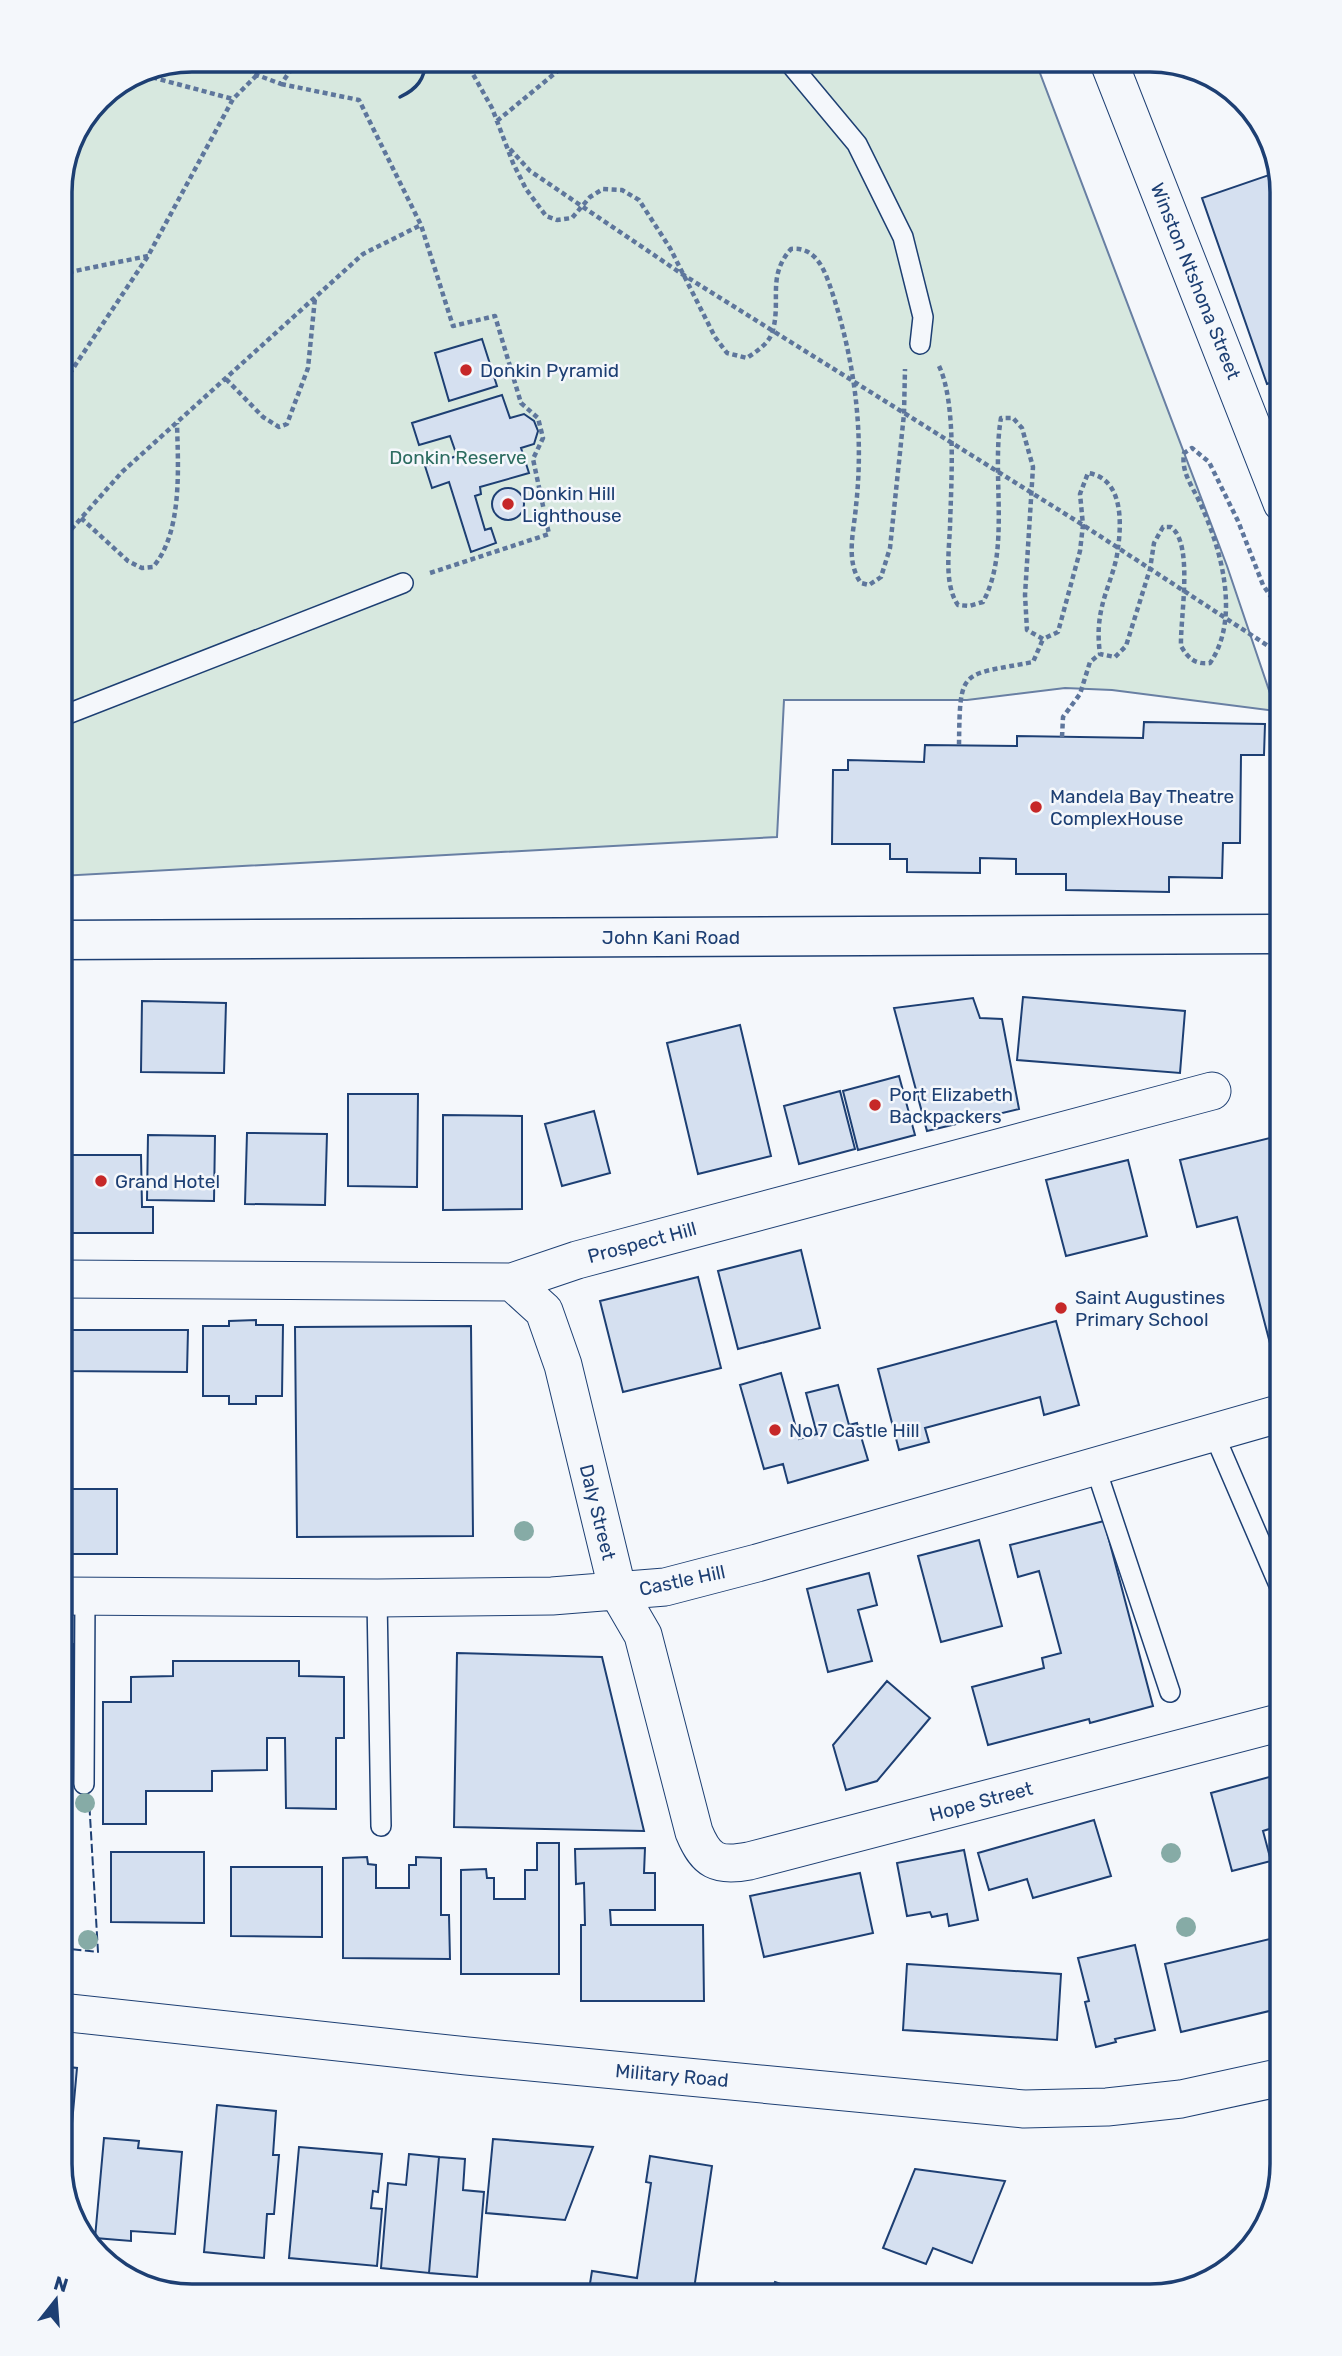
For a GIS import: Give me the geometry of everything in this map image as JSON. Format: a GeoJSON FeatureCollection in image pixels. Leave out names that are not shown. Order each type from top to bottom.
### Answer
{"type":"FeatureCollection","features":[{"type":"Feature","properties":{"kind":"street","name":"Winston Ntshona Street"},"geometry":{"type":"LineString","coordinates":[[1113,72],[1270,470]]}},
{"type":"Feature","properties":{"kind":"street","name":"John Kani Road"},"geometry":{"type":"LineString","coordinates":[[72,940],[1270,933]]}},
{"type":"Feature","properties":{"kind":"street","name":"Prospect Hill"},"geometry":{"type":"LineString","coordinates":[[72,1279],[512,1282],[576,1260],[1212,1091]]}},
{"type":"Feature","properties":{"kind":"street","name":"Daly Street"},"geometry":{"type":"LineString","coordinates":[[512,1282],[544,1311],[563,1365],[618,1592],[643,1635],[694,1832]]}},
{"type":"Feature","properties":{"kind":"street","name":"Castle Hill"},"geometry":{"type":"LineString","coordinates":[[72,1596],[552,1596],[665,1587],[1270,1417]]}},
{"type":"Feature","properties":{"kind":"street","name":"Hope Street"},"geometry":{"type":"LineString","coordinates":[[694,1832],[702,1851],[714,1861],[733,1864],[1270,1725]]}},
{"type":"Feature","properties":{"kind":"street","name":"Military Road"},"geometry":{"type":"LineString","coordinates":[[72,2013],[481,2057],[1024,2109],[1107,2107],[1181,2099],[1270,2080]]}},
{"type":"Feature","properties":{"kind":"lane"},"geometry":{"type":"LineString","coordinates":[[797,72],[857,144],[903,237],[923,317],[920,344]]}},
{"type":"Feature","properties":{"kind":"lane"},"geometry":{"type":"LineString","coordinates":[[72,713],[403,583]]}},
{"type":"Feature","properties":{"kind":"lane"},"geometry":{"type":"LineString","coordinates":[[1213,1432],[1270,1562]]}},
{"type":"Feature","properties":{"kind":"lane"},"geometry":{"type":"LineString","coordinates":[[1095,1466],[1170,1692]]}},
{"type":"Feature","properties":{"kind":"lane"},"geometry":{"type":"LineString","coordinates":[[72,1596],[84,1784]]}},
{"type":"Feature","properties":{"kind":"lane"},"geometry":{"type":"LineString","coordinates":[[377,1598],[381,1826]]}},
{"type":"Feature","properties":{"kind":"path"},"geometry":{"type":"LineString","coordinates":[[252,72],[281,83],[359,100],[421,225],[453,326],[495,316],[521,403],[538,418],[543,438],[533,459],[549,534],[403,583]]}},
{"type":"Feature","properties":{"kind":"path"},"geometry":{"type":"LineString","coordinates":[[72,370],[148,256],[233,99],[259,72]]}},
{"type":"Feature","properties":{"kind":"path"},"geometry":{"type":"LineString","coordinates":[[281,83],[289,72]]}},
{"type":"Feature","properties":{"kind":"path"},"geometry":{"type":"LineString","coordinates":[[472,72],[492,108],[526,189],[546,216],[557,219],[572,218],[590,197],[603,189],[622,190],[639,200],[670,248],[715,337],[727,353],[747,358],[765,343],[773,330],[777,269],[791,249],[801,248],[813,254],[824,269],[845,331],[856,383],[859,482],[851,557],[854,574],[861,583],[869,585],[881,577],[890,548],[904,414],[904,373],[913,347],[920,344],[932,351],[946,380],[952,444],[948,554],[951,595],[958,606],[983,602],[991,587],[1000,502],[998,472],[1001,418],[1013,418],[1022,428],[1033,467],[1025,596],[1027,630],[1043,639]]}},
{"type":"Feature","properties":{"kind":"path"},"geometry":{"type":"LineString","coordinates":[[497,121],[556,72]]}},
{"type":"Feature","properties":{"kind":"path"},"geometry":{"type":"LineString","coordinates":[[155,78],[233,99]]}},
{"type":"Feature","properties":{"kind":"path"},"geometry":{"type":"LineString","coordinates":[[507,146],[530,171],[682,274],[1083,525],[1270,647]]}},
{"type":"Feature","properties":{"kind":"path"},"geometry":{"type":"LineString","coordinates":[[72,528],[122,472],[363,254],[421,225]]}},
{"type":"Feature","properties":{"kind":"path"},"geometry":{"type":"LineString","coordinates":[[72,272],[148,256]]}},
{"type":"Feature","properties":{"kind":"path"},"geometry":{"type":"LineString","coordinates":[[226,379],[263,417],[279,427],[287,424],[308,368],[314,298]]}},
{"type":"Feature","properties":{"kind":"path"},"geometry":{"type":"LineString","coordinates":[[81,518],[128,561],[142,568],[153,567],[160,559],[171,534],[178,479],[177,423]]}},
{"type":"Feature","properties":{"kind":"path"},"geometry":{"type":"LineString","coordinates":[[1062,737],[1063,718],[1080,694],[1090,662],[1100,654],[1115,657],[1126,646],[1150,569],[1154,544],[1163,527],[1171,527],[1178,532],[1184,548],[1181,646],[1187,656],[1200,664],[1210,663],[1218,651],[1224,618],[1225,588],[1221,557],[1211,527],[1182,467],[1184,453],[1192,449],[1209,461],[1238,521],[1263,585],[1270,595]]}},
{"type":"Feature","properties":{"kind":"path"},"geometry":{"type":"LineString","coordinates":[[959,745],[962,687],[969,678],[983,670],[1032,662],[1043,639],[1058,632],[1075,575],[1083,525],[1080,494],[1088,472],[1098,474],[1111,482],[1118,506],[1118,549],[1101,609],[1097,634],[1100,654]]}},
{"type":"Feature","properties":{"kind":"green space","name":"Donkin Reserve"},"geometry":{"type":"Polygon","coordinates":[[[192,72],[1040,72],[1227,566],[1270,693],[1270,710],[1112,690],[1065,688],[967,700],[784,700],[777,837],[72,875],[72,184],[81,146],[92,125],[107,107],[125,92],[146,81],[168,74],[192,72]]]}},
{"type":"Feature","properties":{"kind":"building"},"geometry":{"type":"Polygon","coordinates":[[[1269,175],[1270,383],[1267,384],[1202,198],[1269,175]]]}},
{"type":"Feature","properties":{"kind":"building","name":"Donkin Pyramid"},"geometry":{"type":"Polygon","coordinates":[[[482,339],[497,386],[449,401],[435,353],[482,339]]]}},
{"type":"Feature","properties":{"kind":"building"},"geometry":{"type":"Polygon","coordinates":[[[502,395],[510,418],[524,414],[534,421],[538,431],[534,444],[521,448],[529,473],[480,487],[481,494],[475,496],[485,530],[491,528],[496,543],[471,552],[449,482],[432,488],[425,466],[457,456],[450,436],[419,445],[412,423],[502,395]]]}},
{"type":"Feature","properties":{"kind":"building","name":"Donkin Hill Lighthouse"},"geometry":{"type":"Polygon","coordinates":[[[508,488],[520,492],[524,504],[520,516],[508,520],[496,516],[492,504],[496,492],[508,488]]]}},
{"type":"Feature","properties":{"kind":"building","name":"Mandela Bay Theatre ComplexHouse"},"geometry":{"type":"Polygon","coordinates":[[[1144,722],[1265,724],[1264,755],[1241,755],[1240,843],[1223,843],[1222,878],[1169,877],[1169,892],[1066,890],[1066,874],[1016,874],[1016,859],[980,858],[980,873],[907,872],[907,859],[890,859],[890,844],[832,844],[833,770],[848,770],[848,760],[924,762],[925,745],[1017,746],[1017,736],[1143,738],[1144,722]]]}},
{"type":"Feature","properties":{"kind":"building"},"geometry":{"type":"Polygon","coordinates":[[[1023,997],[1185,1011],[1180,1073],[1017,1060],[1023,997]]]}},
{"type":"Feature","properties":{"kind":"building"},"geometry":{"type":"Polygon","coordinates":[[[973,998],[980,1018],[1002,1019],[1019,1109],[927,1131],[894,1008],[973,998]]]}},
{"type":"Feature","properties":{"kind":"building"},"geometry":{"type":"Polygon","coordinates":[[[142,1001],[226,1003],[224,1073],[141,1072],[142,1001]]]}},
{"type":"Feature","properties":{"kind":"building"},"geometry":{"type":"Polygon","coordinates":[[[740,1025],[771,1156],[698,1174],[667,1043],[740,1025]]]}},
{"type":"Feature","properties":{"kind":"building"},"geometry":{"type":"Polygon","coordinates":[[[899,1076],[915,1135],[858,1150],[843,1091],[899,1076]]]}},
{"type":"Feature","properties":{"kind":"building"},"geometry":{"type":"Polygon","coordinates":[[[840,1091],[855,1149],[799,1164],[784,1106],[840,1091]]]}},
{"type":"Feature","properties":{"kind":"building"},"geometry":{"type":"Polygon","coordinates":[[[348,1094],[418,1094],[417,1187],[348,1186],[348,1094]]]}},
{"type":"Feature","properties":{"kind":"building"},"geometry":{"type":"Polygon","coordinates":[[[594,1111],[610,1173],[562,1186],[545,1124],[594,1111]]]}},
{"type":"Feature","properties":{"kind":"building"},"geometry":{"type":"Polygon","coordinates":[[[443,1115],[522,1116],[522,1209],[443,1210],[443,1115]]]}},
{"type":"Feature","properties":{"kind":"building"},"geometry":{"type":"Polygon","coordinates":[[[247,1133],[327,1134],[325,1205],[245,1204],[247,1133]]]}},
{"type":"Feature","properties":{"kind":"building"},"geometry":{"type":"Polygon","coordinates":[[[148,1135],[215,1136],[214,1201],[147,1200],[148,1135]]]}},
{"type":"Feature","properties":{"kind":"building"},"geometry":{"type":"Polygon","coordinates":[[[1270,1138],[1270,1343],[1237,1217],[1197,1227],[1180,1160],[1270,1138]]]}},
{"type":"Feature","properties":{"kind":"building","name":"Grand Hotel"},"geometry":{"type":"Polygon","coordinates":[[[72,1155],[141,1155],[142,1207],[153,1207],[153,1233],[72,1233],[72,1155]]]}},
{"type":"Feature","properties":{"kind":"building"},"geometry":{"type":"Polygon","coordinates":[[[1128,1160],[1147,1236],[1066,1256],[1046,1180],[1128,1160]]]}},
{"type":"Feature","properties":{"kind":"building"},"geometry":{"type":"Polygon","coordinates":[[[801,1250],[820,1328],[738,1349],[718,1271],[801,1250]]]}},
{"type":"Feature","properties":{"kind":"building"},"geometry":{"type":"Polygon","coordinates":[[[698,1277],[721,1368],[623,1392],[600,1301],[698,1277]]]}},
{"type":"Feature","properties":{"kind":"building"},"geometry":{"type":"Polygon","coordinates":[[[256,1320],[256,1325],[283,1325],[282,1396],[256,1396],[256,1404],[229,1404],[229,1396],[203,1396],[203,1326],[229,1326],[229,1321],[256,1320]]]}},
{"type":"Feature","properties":{"kind":"building"},"geometry":{"type":"Polygon","coordinates":[[[1056,1321],[1079,1405],[1044,1415],[1040,1397],[925,1428],[929,1442],[899,1450],[878,1369],[1056,1321]]]}},
{"type":"Feature","properties":{"kind":"building"},"geometry":{"type":"Polygon","coordinates":[[[471,1326],[473,1536],[297,1537],[295,1327],[471,1326]]]}},
{"type":"Feature","properties":{"kind":"building"},"geometry":{"type":"Polygon","coordinates":[[[72,1330],[188,1330],[187,1372],[72,1371],[72,1330]]]}},
{"type":"Feature","properties":{"kind":"building","name":"No 7 Castle Hill"},"geometry":{"type":"Polygon","coordinates":[[[781,1373],[799,1439],[817,1434],[806,1393],[838,1385],[849,1425],[857,1423],[868,1460],[788,1483],[783,1464],[764,1469],[740,1385],[781,1373]]]}},
{"type":"Feature","properties":{"kind":"building"},"geometry":{"type":"Polygon","coordinates":[[[72,1489],[117,1489],[117,1554],[72,1554],[72,1489]]]}},
{"type":"Feature","properties":{"kind":"building"},"geometry":{"type":"Polygon","coordinates":[[[1104,1521],[1153,1706],[988,1745],[972,1687],[1044,1668],[1042,1658],[1061,1653],[1039,1571],[1018,1577],[1010,1545],[1104,1521]]]}},
{"type":"Feature","properties":{"kind":"building"},"geometry":{"type":"Polygon","coordinates":[[[979,1540],[1002,1626],[941,1642],[918,1556],[979,1540]]]}},
{"type":"Feature","properties":{"kind":"building"},"geometry":{"type":"Polygon","coordinates":[[[869,1573],[877,1605],[858,1610],[872,1661],[828,1672],[807,1589],[869,1573]]]}},
{"type":"Feature","properties":{"kind":"building"},"geometry":{"type":"Polygon","coordinates":[[[72,1644],[73,1644],[72,1780],[72,1644]]]}},
{"type":"Feature","properties":{"kind":"building"},"geometry":{"type":"Polygon","coordinates":[[[457,1653],[602,1657],[644,1831],[454,1827],[457,1653]]]}},
{"type":"Feature","properties":{"kind":"building"},"geometry":{"type":"Polygon","coordinates":[[[173,1661],[299,1661],[299,1676],[344,1677],[344,1738],[336,1738],[336,1809],[286,1808],[285,1738],[267,1738],[267,1770],[212,1771],[212,1791],[146,1791],[146,1824],[103,1824],[103,1702],[131,1702],[131,1677],[173,1676],[173,1661]]]}},
{"type":"Feature","properties":{"kind":"building"},"geometry":{"type":"Polygon","coordinates":[[[887,1681],[930,1718],[877,1781],[846,1790],[833,1745],[887,1681]]]}},
{"type":"Feature","properties":{"kind":"building"},"geometry":{"type":"Polygon","coordinates":[[[1270,1777],[1270,1829],[1263,1831],[1270,1861],[1232,1871],[1211,1793],[1270,1777]]]}},
{"type":"Feature","properties":{"kind":"building"},"geometry":{"type":"Polygon","coordinates":[[[1094,1820],[1111,1876],[1033,1898],[1027,1879],[989,1890],[978,1853],[1094,1820]]]}},
{"type":"Feature","properties":{"kind":"building"},"geometry":{"type":"Polygon","coordinates":[[[537,1843],[559,1843],[559,1974],[461,1974],[461,1870],[486,1869],[487,1878],[494,1878],[494,1899],[525,1899],[525,1870],[537,1870],[537,1843]]]}},
{"type":"Feature","properties":{"kind":"building"},"geometry":{"type":"Polygon","coordinates":[[[645,1848],[644,1873],[655,1873],[655,1910],[610,1910],[611,1925],[703,1925],[704,2001],[581,2001],[584,1883],[576,1884],[575,1849],[645,1848]]]}},
{"type":"Feature","properties":{"kind":"building"},"geometry":{"type":"Polygon","coordinates":[[[964,1850],[978,1920],[949,1926],[947,1914],[932,1917],[930,1912],[907,1916],[897,1863],[964,1850]]]}},
{"type":"Feature","properties":{"kind":"building"},"geometry":{"type":"Polygon","coordinates":[[[111,1852],[204,1852],[204,1923],[111,1922],[111,1852]]]}},
{"type":"Feature","properties":{"kind":"building"},"geometry":{"type":"Polygon","coordinates":[[[367,1857],[368,1864],[376,1865],[376,1888],[409,1888],[409,1865],[416,1865],[416,1857],[441,1858],[441,1915],[449,1915],[450,1959],[343,1958],[343,1858],[367,1857]]]}},
{"type":"Feature","properties":{"kind":"building"},"geometry":{"type":"Polygon","coordinates":[[[231,1867],[322,1867],[322,1937],[231,1936],[231,1867]]]}},
{"type":"Feature","properties":{"kind":"building"},"geometry":{"type":"Polygon","coordinates":[[[860,1873],[873,1933],[764,1957],[750,1896],[860,1873]]]}},
{"type":"Feature","properties":{"kind":"building"},"geometry":{"type":"Polygon","coordinates":[[[1270,1939],[1270,2011],[1181,2032],[1165,1964],[1270,1939]]]}},
{"type":"Feature","properties":{"kind":"building"},"geometry":{"type":"Polygon","coordinates":[[[1135,1945],[1155,2030],[1115,2039],[1116,2042],[1096,2047],[1085,2002],[1089,2001],[1078,1958],[1135,1945]]]}},
{"type":"Feature","properties":{"kind":"building"},"geometry":{"type":"Polygon","coordinates":[[[907,1964],[1061,1974],[1057,2040],[903,2030],[907,1964]]]}},
{"type":"Feature","properties":{"kind":"building"},"geometry":{"type":"Polygon","coordinates":[[[72,2067],[77,2068],[72,2123],[72,2067]]]}},
{"type":"Feature","properties":{"kind":"building"},"geometry":{"type":"Polygon","coordinates":[[[217,2105],[276,2111],[273,2155],[279,2155],[274,2214],[267,2214],[264,2258],[204,2252],[217,2105]]]}},
{"type":"Feature","properties":{"kind":"building"},"geometry":{"type":"Polygon","coordinates":[[[104,2138],[139,2141],[138,2148],[182,2152],[175,2234],[131,2231],[131,2241],[97,2238],[95,2235],[104,2138]]]}},
{"type":"Feature","properties":{"kind":"building"},"geometry":{"type":"Polygon","coordinates":[[[493,2139],[593,2147],[565,2220],[486,2213],[493,2139]]]}},
{"type":"Feature","properties":{"kind":"building"},"geometry":{"type":"Polygon","coordinates":[[[299,2147],[382,2154],[378,2192],[373,2191],[371,2208],[382,2209],[377,2266],[289,2258],[299,2147]]]}},
{"type":"Feature","properties":{"kind":"building"},"geometry":{"type":"Polygon","coordinates":[[[409,2154],[439,2157],[429,2273],[381,2268],[388,2183],[406,2185],[409,2154]]]}},
{"type":"Feature","properties":{"kind":"building"},"geometry":{"type":"Polygon","coordinates":[[[650,2156],[712,2166],[695,2284],[590,2284],[592,2271],[637,2278],[651,2183],[646,2182],[650,2156]]]}},
{"type":"Feature","properties":{"kind":"building"},"geometry":{"type":"Polygon","coordinates":[[[439,2157],[465,2159],[463,2190],[484,2192],[477,2277],[429,2273],[439,2157]]]}},
{"type":"Feature","properties":{"kind":"building"},"geometry":{"type":"Polygon","coordinates":[[[915,2169],[1005,2181],[972,2263],[933,2248],[926,2264],[883,2248],[915,2169]]]}},
{"type":"Feature","properties":{"kind":"fence"},"geometry":{"type":"LineString","coordinates":[[72,1949],[98,1952],[89,1799]]}},
{"type":"Feature","properties":{"kind":"wall"},"geometry":{"type":"LineString","coordinates":[[400,97],[419,83],[424,72]]}},
{"type":"Feature","properties":{"kind":"place","name":"Donkin Pyramid"},"geometry":{"type":"Point","coordinates":[466,370]}},
{"type":"Feature","properties":{"kind":"place","name":"Donkin Hill Lighthouse"},"geometry":{"type":"Point","coordinates":[508,504]}},
{"type":"Feature","properties":{"kind":"place","name":"Mandela Bay Theatre ComplexHouse"},"geometry":{"type":"Point","coordinates":[1036,807]}},
{"type":"Feature","properties":{"kind":"place","name":"Port Elizabeth Backpackers"},"geometry":{"type":"Point","coordinates":[875,1105]}},
{"type":"Feature","properties":{"kind":"place","name":"Grand Hotel"},"geometry":{"type":"Point","coordinates":[101,1181]}},
{"type":"Feature","properties":{"kind":"place","name":"Saint Augustines Primary School"},"geometry":{"type":"Point","coordinates":[1061,1308]}},
{"type":"Feature","properties":{"kind":"place","name":"No 7 Castle Hill"},"geometry":{"type":"Point","coordinates":[775,1430]}}]}
